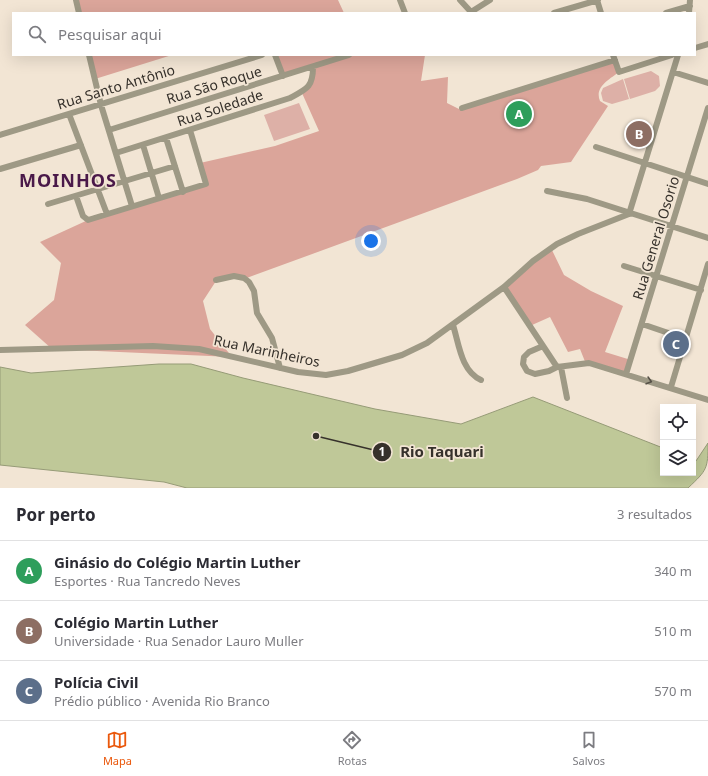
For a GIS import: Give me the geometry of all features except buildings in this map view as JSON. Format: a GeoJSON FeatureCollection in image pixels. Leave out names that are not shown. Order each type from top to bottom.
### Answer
{"type":"FeatureCollection","features":[{"type":"Feature","properties":{"kind":"street"},"geometry":{"type":"LineString","coordinates":[[76,0],[79,12]]}},
{"type":"Feature","properties":{"kind":"street"},"geometry":{"type":"LineString","coordinates":[[400,0],[405,12]]}},
{"type":"Feature","properties":{"kind":"street"},"geometry":{"type":"LineString","coordinates":[[460,0],[471,12],[490,0]]}},
{"type":"Feature","properties":{"kind":"street"},"geometry":{"type":"LineString","coordinates":[[556,12],[579,3],[597,0],[601,12]]}},
{"type":"Feature","properties":{"kind":"street"},"geometry":{"type":"LineString","coordinates":[[668,12],[690,3]]}},
{"type":"Feature","properties":{"kind":"street"},"geometry":{"type":"LineString","coordinates":[[696,48],[708,44]]}},
{"type":"Feature","properties":{"kind":"street"},"geometry":{"type":"LineString","coordinates":[[89,56],[101,104],[132,206]]}},
{"type":"Feature","properties":{"kind":"street","name":"Rua Santo Antônio"},"geometry":{"type":"LineString","coordinates":[[0,135],[259,56]]}},
{"type":"Feature","properties":{"kind":"street"},"geometry":{"type":"LineString","coordinates":[[275,56],[283,76]]}},
{"type":"Feature","properties":{"kind":"street","name":"Rua São Roque"},"geometry":{"type":"LineString","coordinates":[[109,130],[346,56]]}},
{"type":"Feature","properties":{"kind":"street"},"geometry":{"type":"LineString","coordinates":[[462,108],[614,57],[619,72],[669,56]]}},
{"type":"Feature","properties":{"kind":"street"},"geometry":{"type":"LineString","coordinates":[[629,214],[678,56]]}},
{"type":"Feature","properties":{"kind":"street","name":"Rua Soledade"},"geometry":{"type":"LineString","coordinates":[[116,153],[290,98],[306,90],[313,79],[312,67]]}},
{"type":"Feature","properties":{"kind":"street"},"geometry":{"type":"LineString","coordinates":[[673,72],[708,83]]}},
{"type":"Feature","properties":{"kind":"street","name":"Rua General Osorio"},"geometry":{"type":"LineString","coordinates":[[626,374],[708,108]]}},
{"type":"Feature","properties":{"kind":"street"},"geometry":{"type":"LineString","coordinates":[[69,114],[107,214]]}},
{"type":"Feature","properties":{"kind":"street"},"geometry":{"type":"LineString","coordinates":[[76,196],[83,216],[88,220],[206,184],[190,130]]}},
{"type":"Feature","properties":{"kind":"street"},"geometry":{"type":"LineString","coordinates":[[166,138],[183,192]]}},
{"type":"Feature","properties":{"kind":"street"},"geometry":{"type":"LineString","coordinates":[[0,169],[81,145]]}},
{"type":"Feature","properties":{"kind":"street"},"geometry":{"type":"LineString","coordinates":[[143,145],[158,198]]}},
{"type":"Feature","properties":{"kind":"street"},"geometry":{"type":"LineString","coordinates":[[596,147],[708,184]]}},
{"type":"Feature","properties":{"kind":"street"},"geometry":{"type":"LineString","coordinates":[[48,204],[175,166]]}},
{"type":"Feature","properties":{"kind":"street"},"geometry":{"type":"LineString","coordinates":[[547,191],[587,199],[629,214],[708,238]]}},
{"type":"Feature","properties":{"kind":"street","name":"Rua Marinheiros"},"geometry":{"type":"LineString","coordinates":[[0,350],[153,346],[199,349],[298,372],[326,375],[348,371],[402,355],[418,348],[453,325],[504,287],[533,261],[557,244],[629,214]]}},
{"type":"Feature","properties":{"kind":"street"},"geometry":{"type":"LineString","coordinates":[[671,387],[708,264]]}},
{"type":"Feature","properties":{"kind":"street"},"geometry":{"type":"LineString","coordinates":[[624,266],[701,290]]}},
{"type":"Feature","properties":{"kind":"street"},"geometry":{"type":"LineString","coordinates":[[216,280],[234,276],[244,278],[249,282],[254,291],[257,313],[272,338],[280,368]]}},
{"type":"Feature","properties":{"kind":"street"},"geometry":{"type":"LineString","coordinates":[[504,287],[543,346],[559,367],[567,398]]}},
{"type":"Feature","properties":{"kind":"street"},"geometry":{"type":"LineString","coordinates":[[642,324],[686,339]]}},
{"type":"Feature","properties":{"kind":"street"},"geometry":{"type":"LineString","coordinates":[[453,325],[467,368],[474,377],[481,380]]}},
{"type":"Feature","properties":{"kind":"street"},"geometry":{"type":"LineString","coordinates":[[543,346],[529,352],[524,357],[523,364],[527,371],[535,374],[559,367],[589,363],[671,387],[708,400]]}},
{"type":"Feature","properties":{"kind":"shaded area"},"geometry":{"type":"Polygon","coordinates":[[[76,0],[338,0],[344,12],[79,12],[76,0]]]}},
{"type":"Feature","properties":{"kind":"shaded area"},"geometry":{"type":"Polygon","coordinates":[[[89,56],[169,56],[95,79],[89,56]]]}},
{"type":"Feature","properties":{"kind":"shaded area"},"geometry":{"type":"Polygon","coordinates":[[[276,56],[341,56],[284,74],[276,56]]]}},
{"type":"Feature","properties":{"kind":"shaded area"},"geometry":{"type":"Polygon","coordinates":[[[348,56],[425,56],[421,81],[448,77],[447,103],[461,110],[615,62],[619,72],[607,81],[601,88],[599,92],[600,101],[608,106],[571,162],[541,166],[538,170],[517,179],[244,279],[233,277],[216,281],[203,301],[210,329],[232,357],[52,349],[25,325],[54,300],[61,263],[40,242],[88,220],[206,184],[200,163],[275,146],[319,131],[302,93],[306,91],[312,67],[348,56]]]}},
{"type":"Feature","properties":{"kind":"shaded area"},"geometry":{"type":"Polygon","coordinates":[[[651,71],[659,76],[660,86],[655,91],[630,99],[624,79],[651,71]]]}},
{"type":"Feature","properties":{"kind":"shaded area"},"geometry":{"type":"Polygon","coordinates":[[[623,79],[629,99],[612,104],[603,101],[601,93],[603,88],[623,79]]]}},
{"type":"Feature","properties":{"kind":"shaded area"},"geometry":{"type":"Polygon","coordinates":[[[299,103],[310,129],[274,141],[264,115],[299,103]]]}},
{"type":"Feature","properties":{"kind":"shaded area"},"geometry":{"type":"Polygon","coordinates":[[[551,248],[564,275],[591,291],[623,306],[605,352],[631,360],[626,374],[586,364],[580,349],[568,352],[550,317],[532,325],[504,287],[551,248]]]}},
{"type":"Feature","properties":{"kind":"shaded area"},"geometry":{"type":"Polygon","coordinates":[[[159,364],[191,364],[243,378],[375,409],[461,424],[533,397],[660,447],[660,476],[696,476],[696,461],[708,443],[708,458],[703,473],[688,488],[187,488],[164,482],[0,465],[0,367],[31,373],[159,364]]]}},
{"type":"Feature","properties":{"kind":"place","name":"Ginásio do Colégio Martin Luther"},"geometry":{"type":"Point","coordinates":[519,114]}},
{"type":"Feature","properties":{"kind":"place","name":"Colégio Martin Luther"},"geometry":{"type":"Point","coordinates":[639,134]}},
{"type":"Feature","properties":{"kind":"place","name":"Polícia Civil"},"geometry":{"type":"Point","coordinates":[676,344]}},
{"type":"Feature","properties":{"kind":"place","name":"Rio Taquari"},"geometry":{"type":"Point","coordinates":[316,436]}},
{"type":"Feature","properties":{"kind":"district","name":"MOINHOS"},"geometry":{"type":"Point","coordinates":[68,181]}}]}
